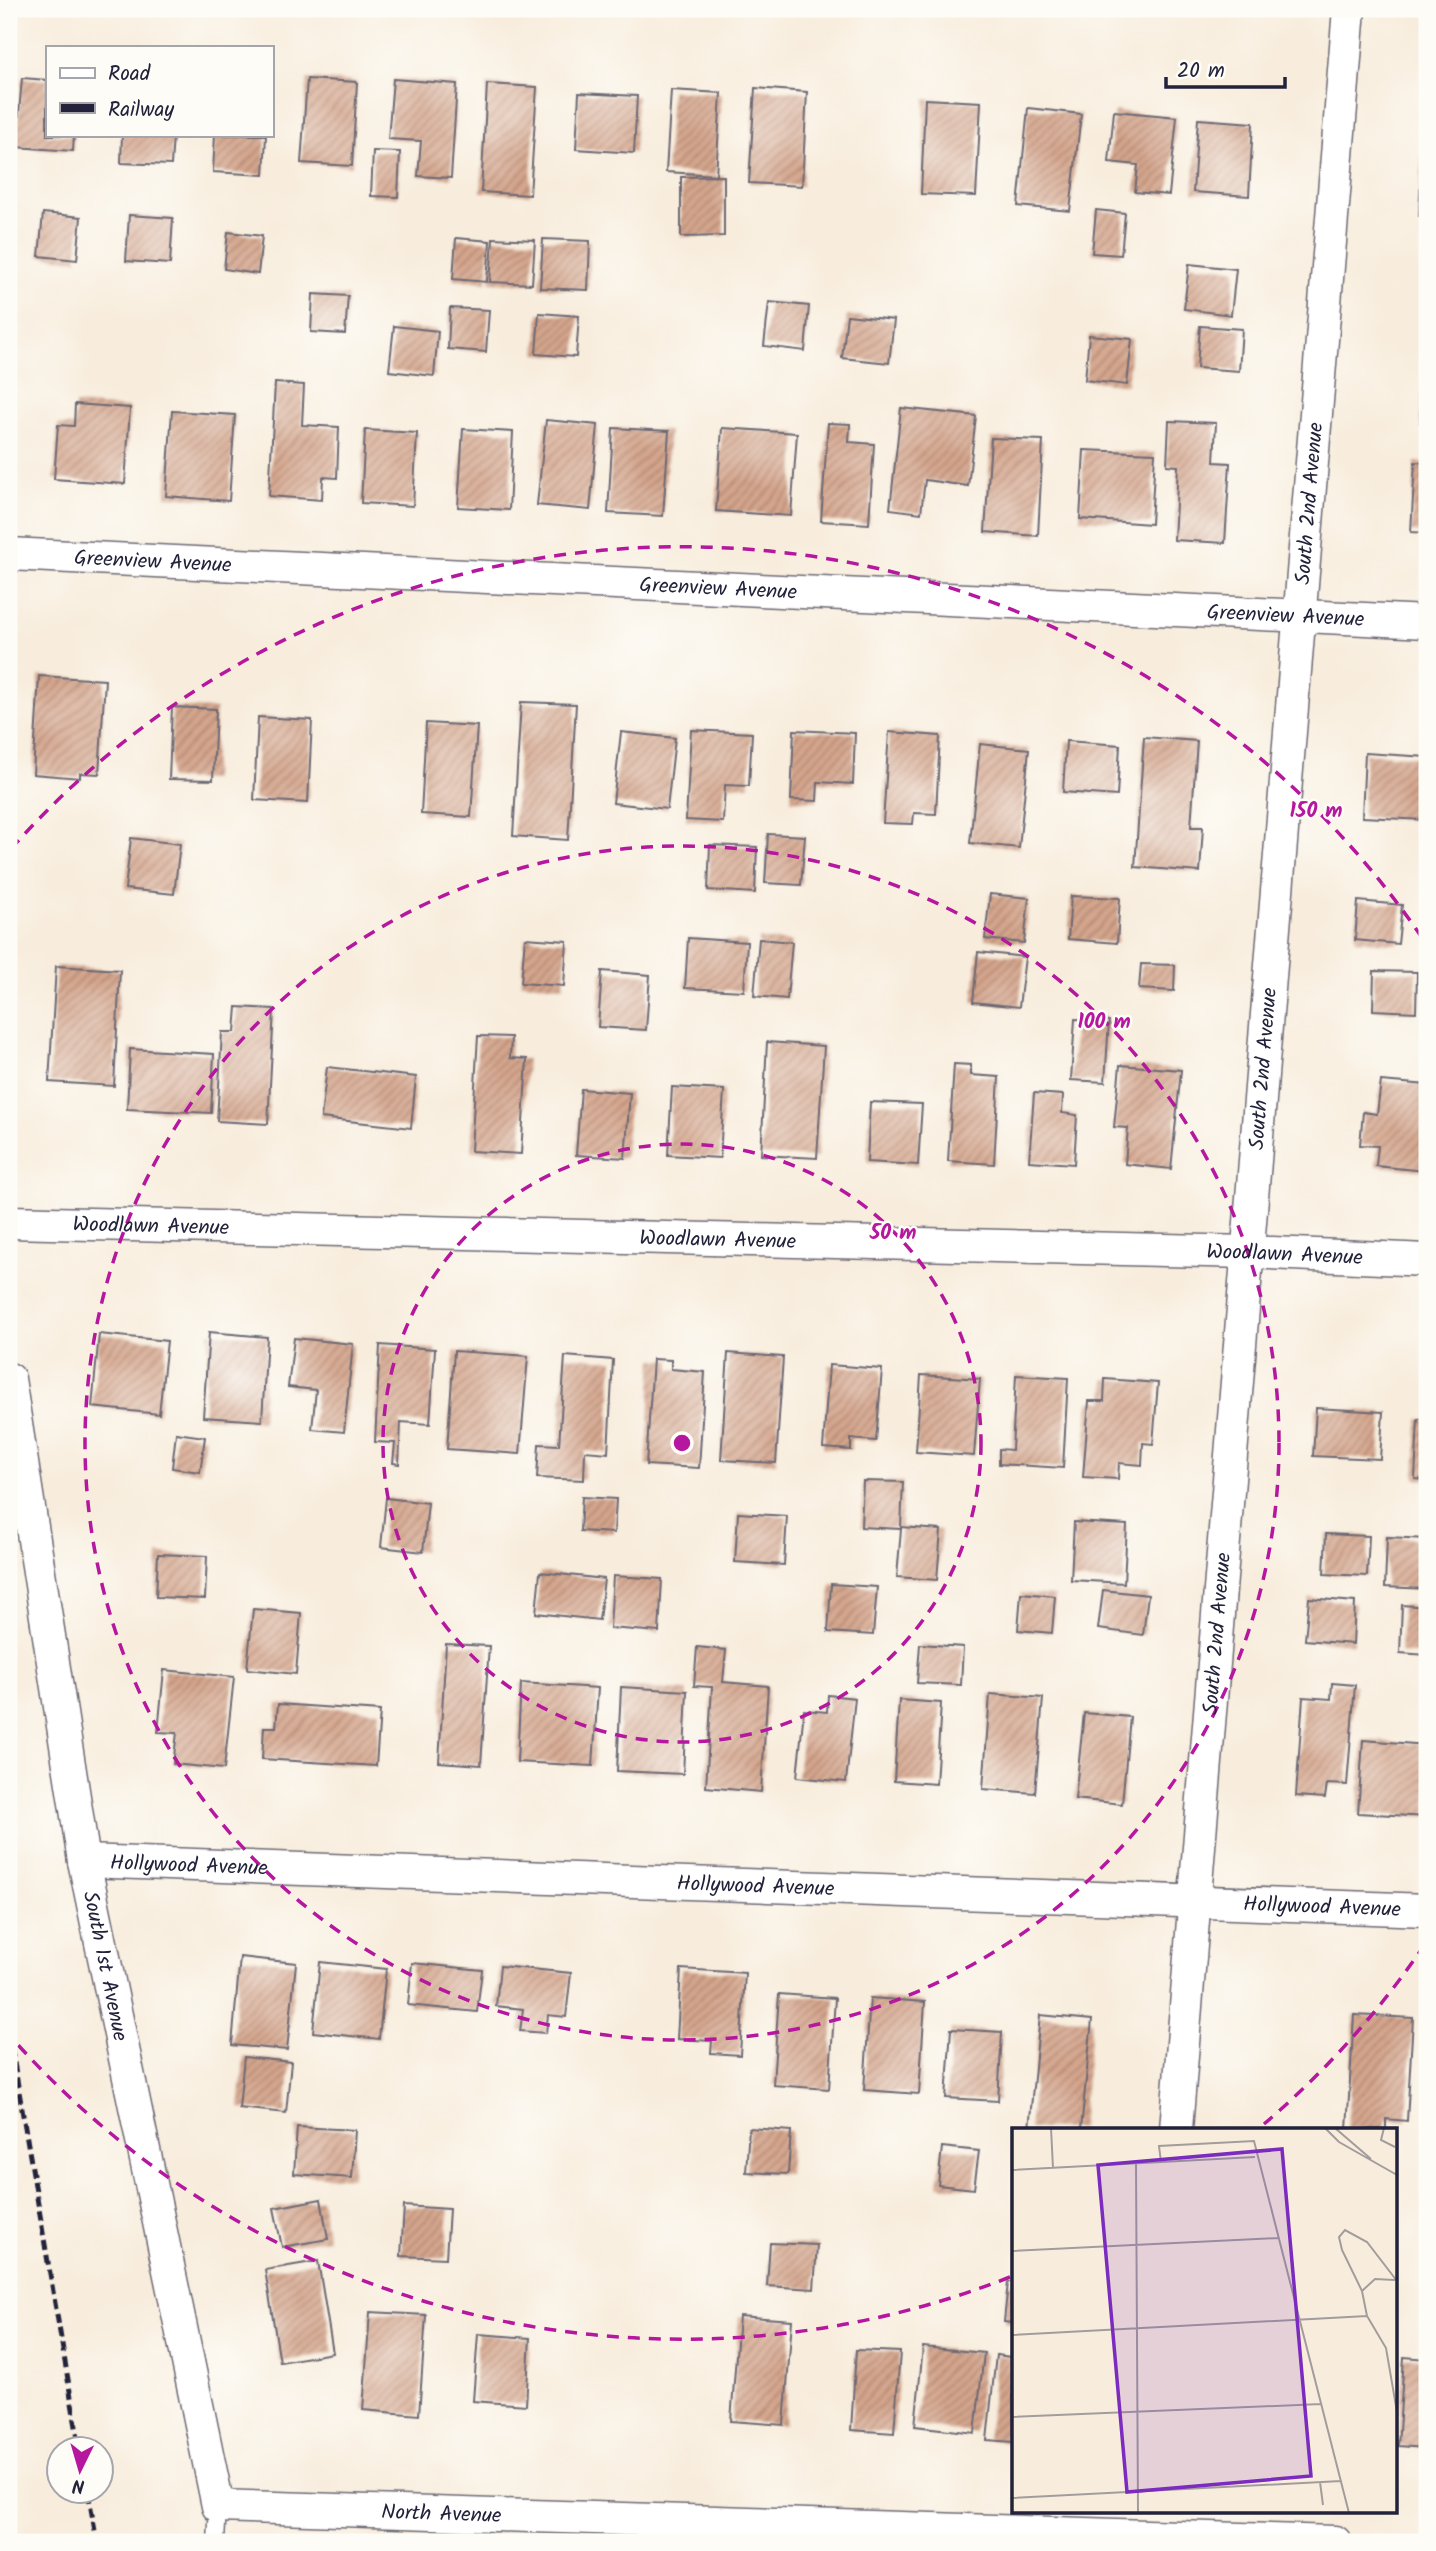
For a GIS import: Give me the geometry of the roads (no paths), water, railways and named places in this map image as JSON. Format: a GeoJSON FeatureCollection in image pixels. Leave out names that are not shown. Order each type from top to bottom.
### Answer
{"type":"FeatureCollection","features":[{"type":"Feature","properties":{"kind":"street","name":"South 2nd Avenue"},"geometry":{"type":"LineString","coordinates":[[1175,2128],[1349,9]]}},
{"type":"Feature","properties":{"kind":"street","name":"Greenview Avenue"},"geometry":{"type":"LineString","coordinates":[[9,554],[1427,622]]}},
{"type":"Feature","properties":{"kind":"street","name":"Woodlawn Avenue"},"geometry":{"type":"LineString","coordinates":[[9,1222],[1248,1252],[1427,1260]]}},
{"type":"Feature","properties":{"kind":"street","name":"South 1st Avenue"},"geometry":{"type":"LineString","coordinates":[[9,1379],[84,1861],[218,2505]]}},
{"type":"Feature","properties":{"kind":"street","name":"Hollywood Avenue"},"geometry":{"type":"LineString","coordinates":[[84,1861],[1427,1910]]}},
{"type":"Feature","properties":{"kind":"street","name":"North Avenue"},"geometry":{"type":"LineString","coordinates":[[218,2505],[950,2536],[1143,2523],[1335,2542]]}},
{"type":"Feature","properties":{"kind":"lane"},"geometry":{"type":"LineString","coordinates":[[216,2542],[218,2505]]}},
{"type":"Feature","properties":{"kind":"railway"},"geometry":{"type":"LineString","coordinates":[[9,2033],[78,2436]]}},
{"type":"Feature","properties":{"kind":"railway"},"geometry":{"type":"LineString","coordinates":[[91,2506],[97,2542]]}}]}
